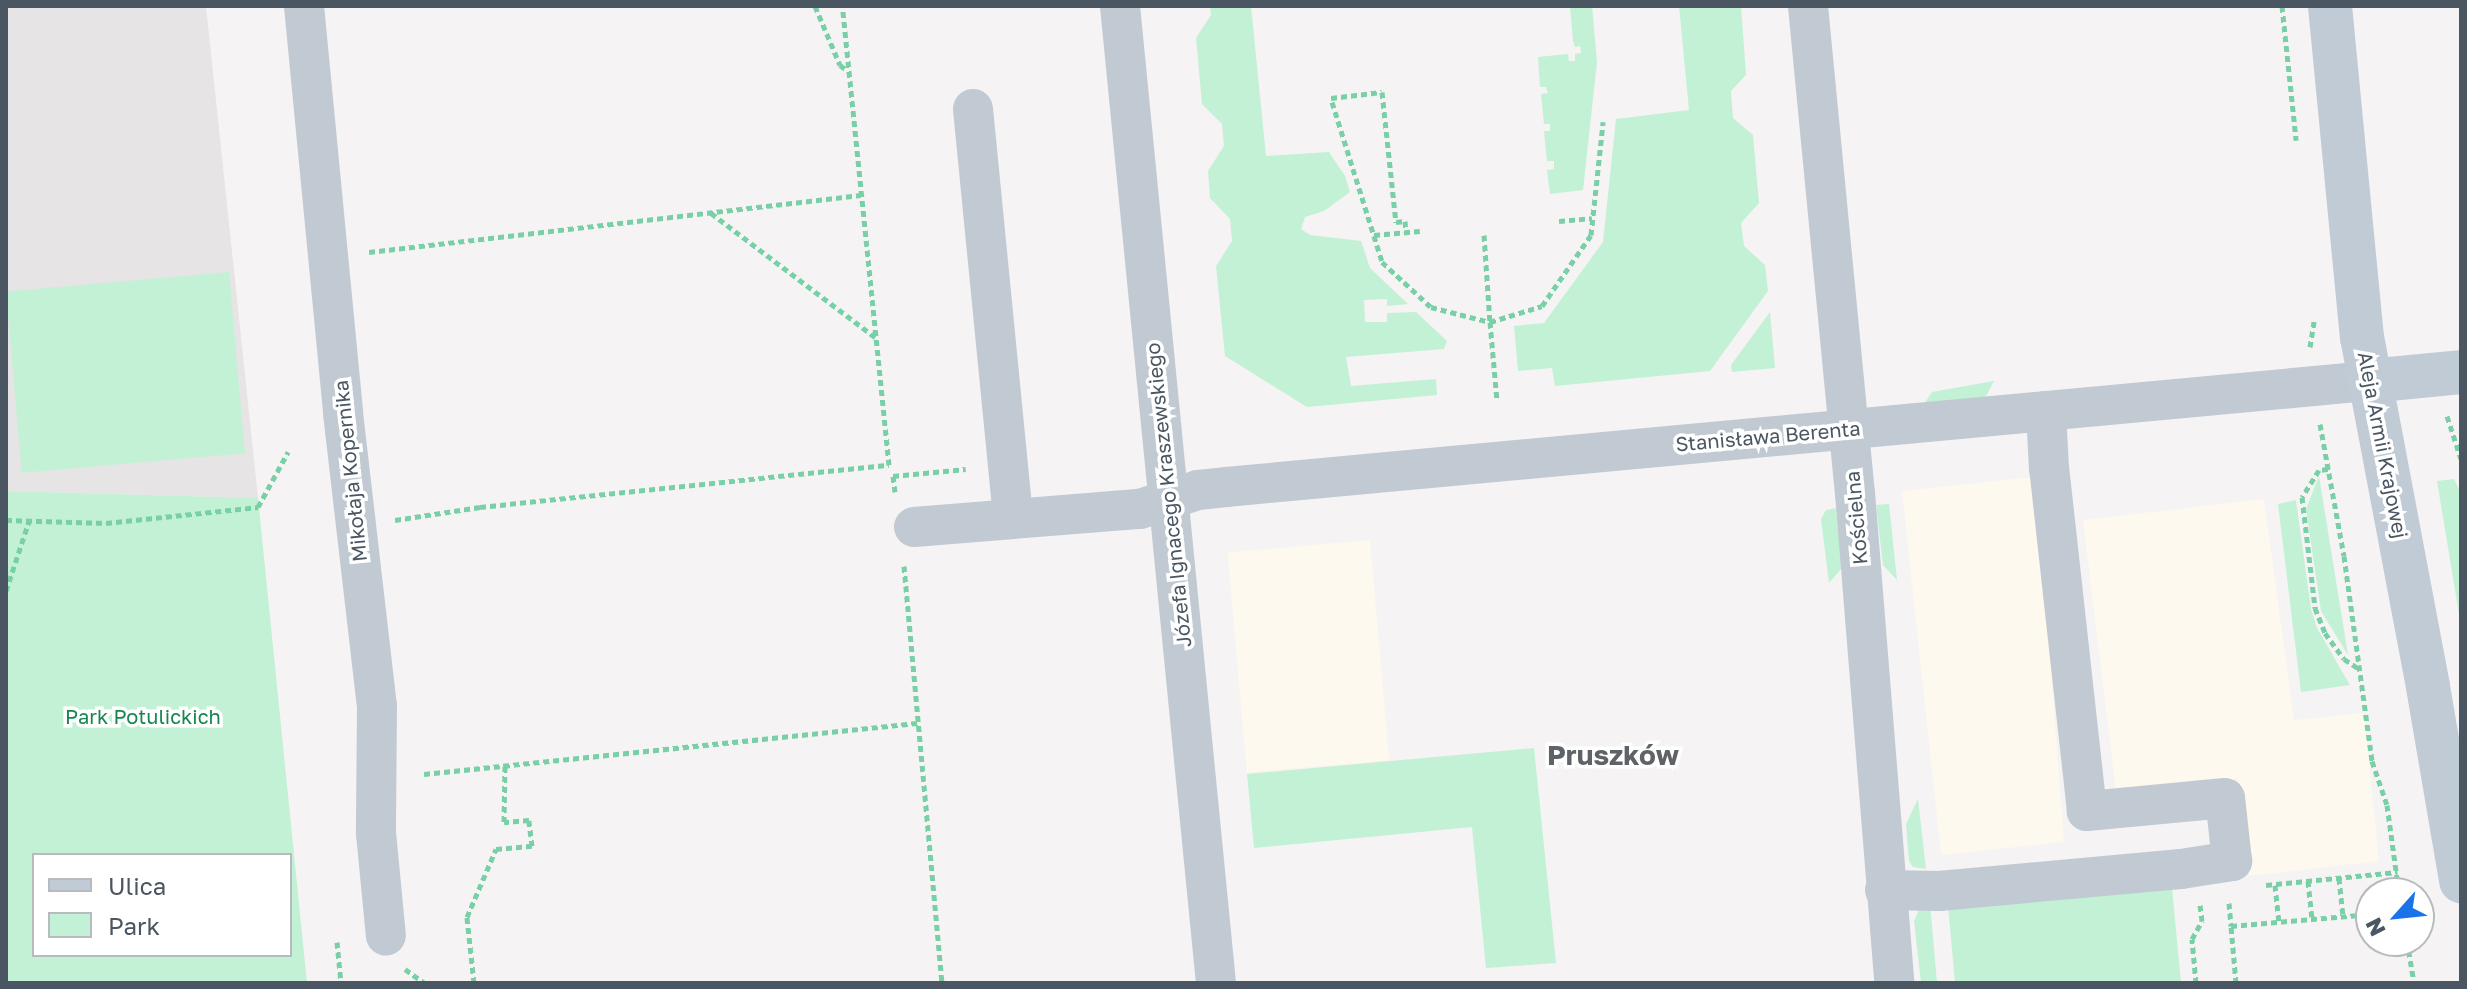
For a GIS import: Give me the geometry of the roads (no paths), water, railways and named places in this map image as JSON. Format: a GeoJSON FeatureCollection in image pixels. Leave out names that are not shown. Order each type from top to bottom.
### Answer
{"type":"FeatureCollection","features":[{"type":"Feature","properties":{"kind":"street","name":"Mikołaja Kopernika"},"geometry":{"type":"LineString","coordinates":[[304,6],[343,413],[377,706],[376,833],[386,936]]}},
{"type":"Feature","properties":{"kind":"street","name":"Józefa Ignacego Kraszewskiego"},"geometry":{"type":"LineString","coordinates":[[1120,6],[1216,983]]}},
{"type":"Feature","properties":{"kind":"street","name":"Kościelna"},"geometry":{"type":"LineString","coordinates":[[1808,6],[1848,429],[1894,983]]}},
{"type":"Feature","properties":{"kind":"street","name":"Aleja Armii Krajowej"},"geometry":{"type":"LineString","coordinates":[[2330,6],[2362,337],[2461,881]]}},
{"type":"Feature","properties":{"kind":"street"},"geometry":{"type":"LineString","coordinates":[[973,109],[1013,517]]}},
{"type":"Feature","properties":{"kind":"street","name":"Stanisława Berenta"},"geometry":{"type":"LineString","coordinates":[[904,527],[1140,509],[1226,487],[2369,381]]}},
{"type":"Feature","properties":{"kind":"street"},"geometry":{"type":"LineString","coordinates":[[2369,381],[2453,389]]}},
{"type":"Feature","properties":{"kind":"street"},"geometry":{"type":"LineString","coordinates":[[1885,890],[1939,891],[2181,869],[2232,861],[2225,798],[2087,811],[2049,469],[2046,411]]}},
{"type":"Feature","properties":{"kind":"district","name":"Pruszków"},"geometry":{"type":"Point","coordinates":[1613,755]}},
{"type":"Feature","properties":{"kind":"park label","name":"Park Potulickich"},"geometry":{"type":"Point","coordinates":[143,716]}}]}
